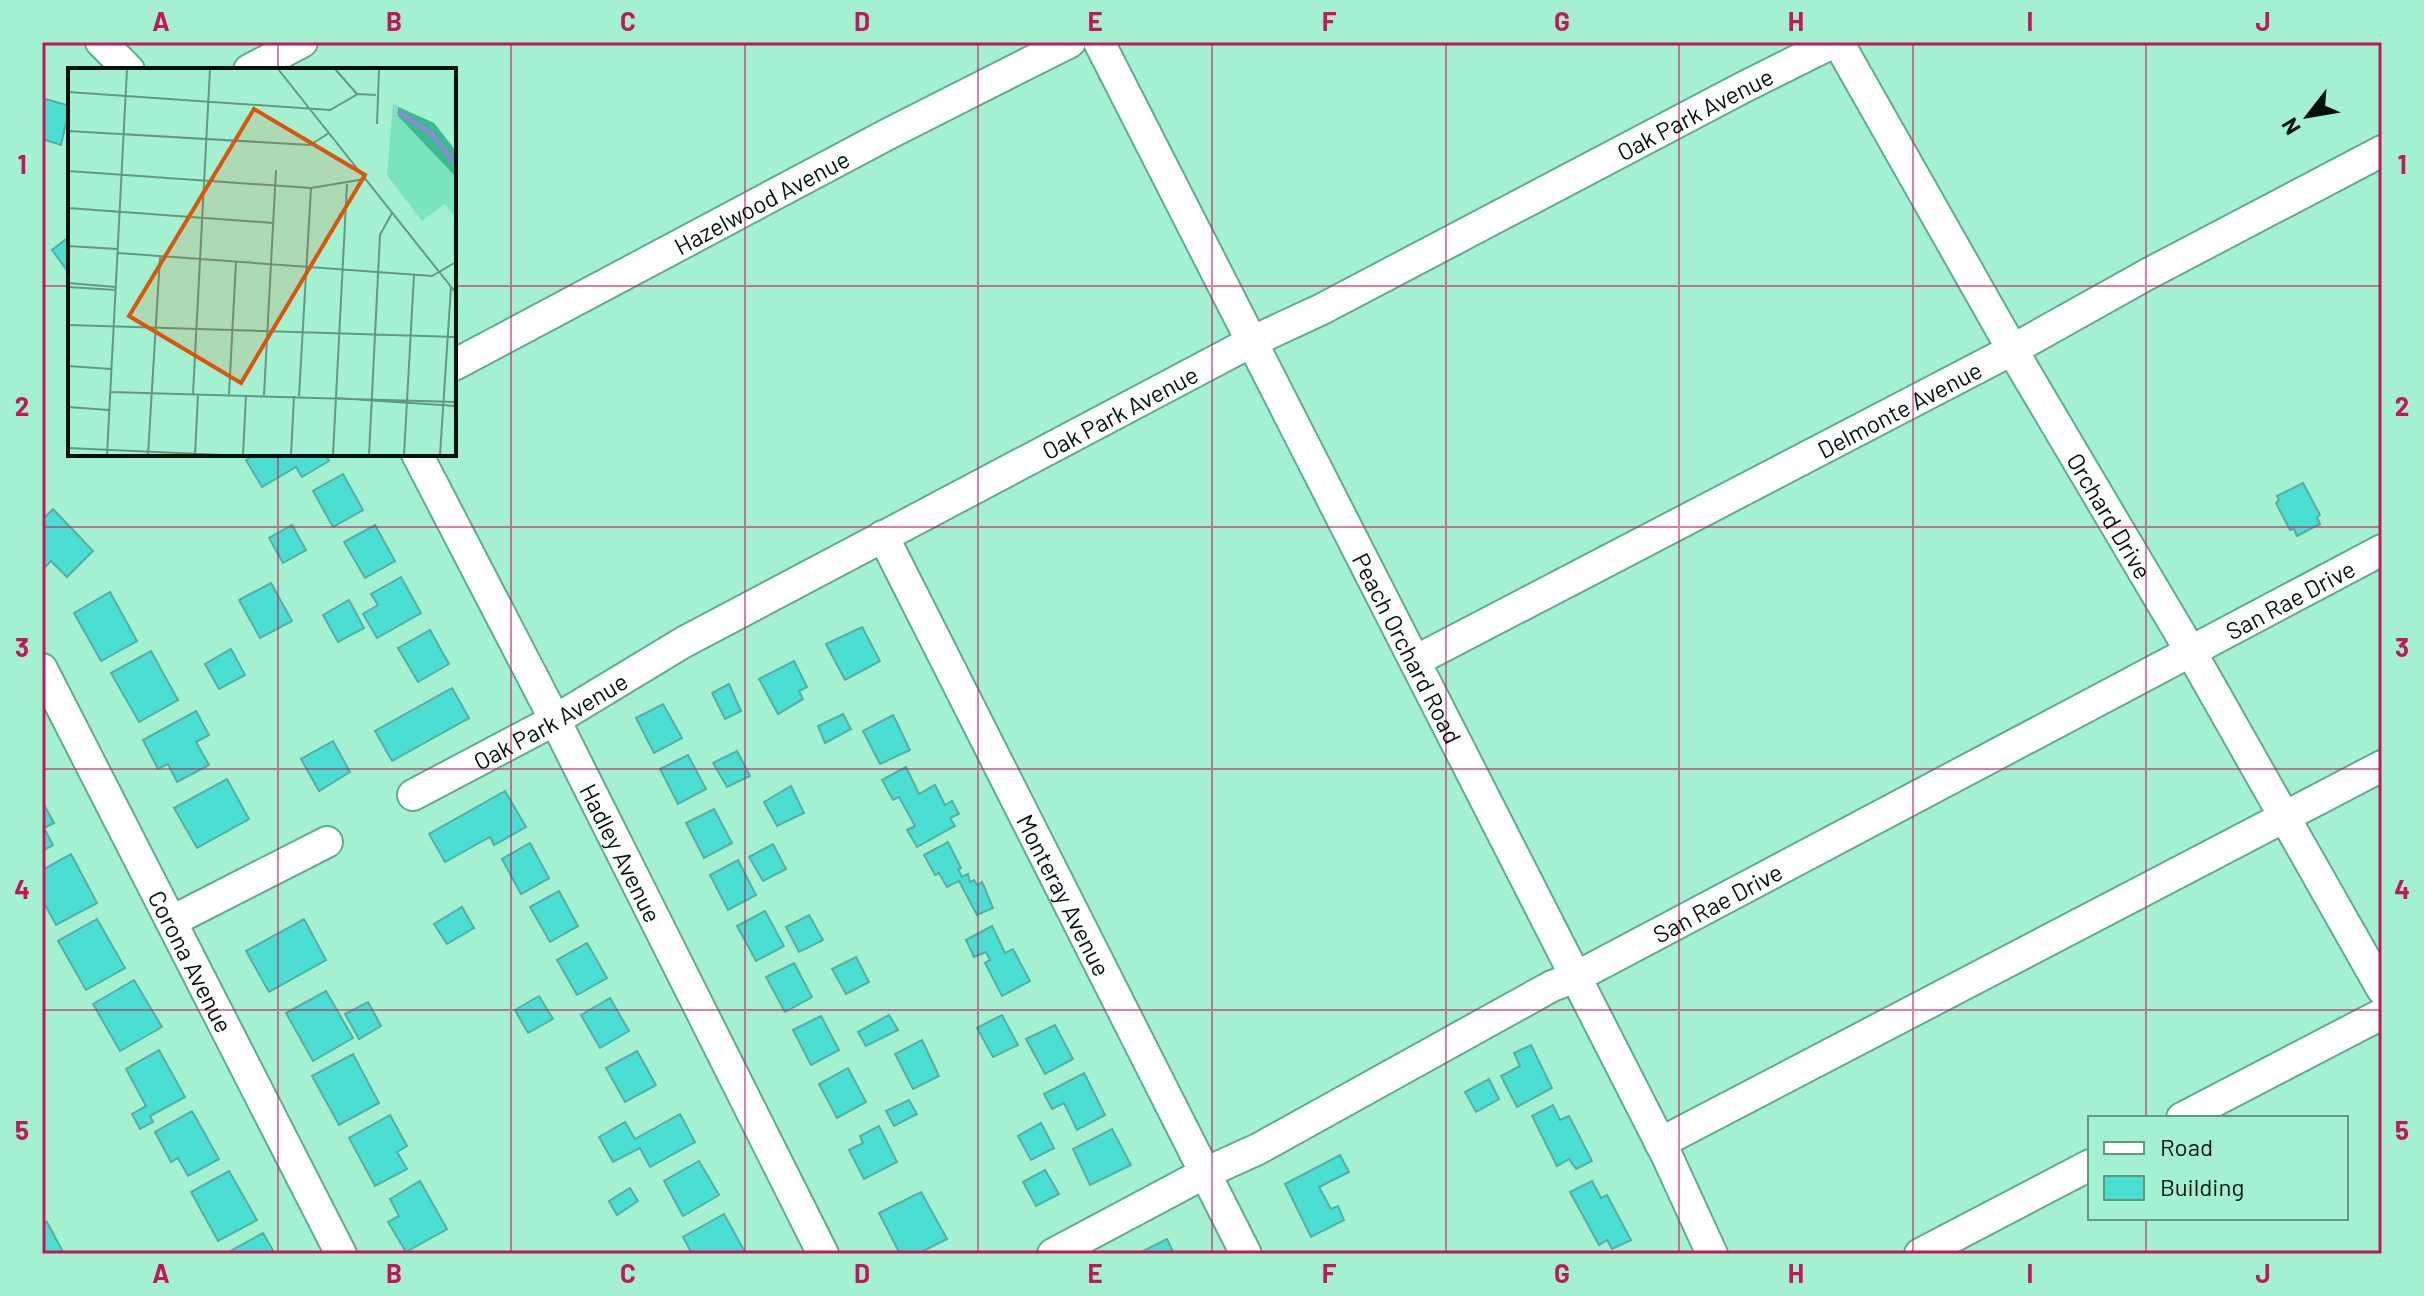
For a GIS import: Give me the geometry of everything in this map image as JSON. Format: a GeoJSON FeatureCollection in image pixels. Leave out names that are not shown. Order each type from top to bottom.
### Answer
{"type":"FeatureCollection","features":[{"type":"Feature","properties":{"kind":"street"},"geometry":{"type":"LineString","coordinates":[[101,42],[127,68]]}},
{"type":"Feature","properties":{"kind":"street"},"geometry":{"type":"LineString","coordinates":[[253,68],[302,42]]}},
{"type":"Feature","properties":{"kind":"street","name":"Hazelwood Avenue"},"geometry":{"type":"LineString","coordinates":[[456,364],[890,133],[1070,42]]}},
{"type":"Feature","properties":{"kind":"street","name":"Peach Orchard Road"},"geometry":{"type":"LineString","coordinates":[[1099,42],[1660,1143],[1712,1254]]}},
{"type":"Feature","properties":{"kind":"street","name":"Oak Park Avenue"},"geometry":{"type":"LineString","coordinates":[[413,795],[555,720],[684,642],[883,536],[1253,341],[1322,309],[1742,88],[1836,42]]}},
{"type":"Feature","properties":{"kind":"street","name":"Orchard Drive"},"geometry":{"type":"LineString","coordinates":[[1836,42],[2012,350],[2191,652],[2382,989]]}},
{"type":"Feature","properties":{"kind":"street","name":"Delmonte Avenue"},"geometry":{"type":"LineString","coordinates":[[1415,661],[2012,350],[2146,275],[2382,151]]}},
{"type":"Feature","properties":{"kind":"street","name":"Hadley Avenue"},"geometry":{"type":"LineString","coordinates":[[418,456],[555,720],[823,1254]]}},
{"type":"Feature","properties":{"kind":"street","name":"Monteray Avenue"},"geometry":{"type":"LineString","coordinates":[[883,536],[1246,1254]]}},
{"type":"Feature","properties":{"kind":"street","name":"San Rae Drive"},"geometry":{"type":"LineString","coordinates":[[1053,1254],[1205,1173],[1258,1149],[1552,986],[1576,977],[2382,550]]}},
{"type":"Feature","properties":{"kind":"street","name":"Corona Avenue"},"geometry":{"type":"LineString","coordinates":[[42,669],[341,1254]]}},
{"type":"Feature","properties":{"kind":"street"},"geometry":{"type":"LineString","coordinates":[[1660,1143],[2382,766]]}},
{"type":"Feature","properties":{"kind":"street"},"geometry":{"type":"LineString","coordinates":[[172,921],[327,842]]}},
{"type":"Feature","properties":{"kind":"street"},"geometry":{"type":"LineString","coordinates":[[2186,1116],[2382,1014]]}},
{"type":"Feature","properties":{"kind":"street"},"geometry":{"type":"LineString","coordinates":[[1920,1254],[2088,1166]]}},
{"type":"Feature","properties":{"kind":"building"},"geometry":{"type":"Polygon","coordinates":[[[42,98],[68,105],[61,145],[42,139],[42,98]]]}},
{"type":"Feature","properties":{"kind":"building"},"geometry":{"type":"Polygon","coordinates":[[[68,238],[68,268],[66,269],[52,250],[68,238]]]}},
{"type":"Feature","properties":{"kind":"building"},"geometry":{"type":"Polygon","coordinates":[[[253,456],[326,456],[329,461],[302,477],[296,467],[262,487],[246,460],[253,456]]]}},
{"type":"Feature","properties":{"kind":"building"},"geometry":{"type":"Polygon","coordinates":[[[343,474],[363,510],[333,527],[313,491],[343,474]]]}},
{"type":"Feature","properties":{"kind":"building"},"geometry":{"type":"Polygon","coordinates":[[[2303,483],[2320,515],[2317,517],[2320,524],[2297,536],[2294,529],[2290,530],[2276,503],[2279,500],[2277,496],[2303,483]]]}},
{"type":"Feature","properties":{"kind":"building"},"geometry":{"type":"Polygon","coordinates":[[[53,509],[93,551],[67,577],[51,561],[45,567],[42,564],[42,520],[53,509]]]}},
{"type":"Feature","properties":{"kind":"building"},"geometry":{"type":"Polygon","coordinates":[[[292,525],[306,550],[283,563],[269,538],[292,525]]]}},
{"type":"Feature","properties":{"kind":"building"},"geometry":{"type":"Polygon","coordinates":[[[375,525],[395,561],[365,578],[344,542],[375,525]]]}},
{"type":"Feature","properties":{"kind":"building"},"geometry":{"type":"Polygon","coordinates":[[[401,577],[421,613],[377,638],[363,614],[378,605],[371,594],[401,577]]]}},
{"type":"Feature","properties":{"kind":"building"},"geometry":{"type":"Polygon","coordinates":[[[271,583],[292,621],[260,638],[239,600],[271,583]]]}},
{"type":"Feature","properties":{"kind":"building"},"geometry":{"type":"Polygon","coordinates":[[[110,592],[137,641],[101,661],[74,613],[110,592]]]}},
{"type":"Feature","properties":{"kind":"building"},"geometry":{"type":"Polygon","coordinates":[[[349,600],[364,628],[338,642],[323,615],[349,600]]]}},
{"type":"Feature","properties":{"kind":"building"},"geometry":{"type":"Polygon","coordinates":[[[862,627],[880,661],[845,680],[826,644],[862,627]]]}},
{"type":"Feature","properties":{"kind":"building"},"geometry":{"type":"Polygon","coordinates":[[[430,630],[449,664],[418,682],[398,648],[430,630]]]}},
{"type":"Feature","properties":{"kind":"building"},"geometry":{"type":"Polygon","coordinates":[[[231,649],[245,675],[219,689],[205,664],[231,649]]]}},
{"type":"Feature","properties":{"kind":"building"},"geometry":{"type":"Polygon","coordinates":[[[151,651],[178,700],[139,722],[111,673],[151,651]]]}},
{"type":"Feature","properties":{"kind":"building"},"geometry":{"type":"Polygon","coordinates":[[[794,661],[807,687],[799,691],[803,699],[778,714],[759,679],[794,661]]]}},
{"type":"Feature","properties":{"kind":"building"},"geometry":{"type":"Polygon","coordinates":[[[729,684],[741,711],[725,719],[712,693],[729,684]]]}},
{"type":"Feature","properties":{"kind":"building"},"geometry":{"type":"Polygon","coordinates":[[[452,688],[469,718],[392,761],[375,731],[452,688]]]}},
{"type":"Feature","properties":{"kind":"building"},"geometry":{"type":"Polygon","coordinates":[[[663,704],[682,738],[654,753],[636,718],[663,704]]]}},
{"type":"Feature","properties":{"kind":"building"},"geometry":{"type":"Polygon","coordinates":[[[196,711],[209,735],[196,742],[209,765],[177,782],[168,764],[158,769],[143,740],[196,711]]]}},
{"type":"Feature","properties":{"kind":"building"},"geometry":{"type":"Polygon","coordinates":[[[843,714],[851,729],[825,743],[818,726],[843,714]]]}},
{"type":"Feature","properties":{"kind":"building"},"geometry":{"type":"Polygon","coordinates":[[[893,715],[910,750],[880,764],[863,731],[893,715]]]}},
{"type":"Feature","properties":{"kind":"building"},"geometry":{"type":"Polygon","coordinates":[[[333,741],[350,772],[319,791],[301,759],[333,741]]]}},
{"type":"Feature","properties":{"kind":"building"},"geometry":{"type":"Polygon","coordinates":[[[737,751],[750,776],[727,787],[713,763],[737,751]]]}},
{"type":"Feature","properties":{"kind":"building"},"geometry":{"type":"Polygon","coordinates":[[[688,755],[706,789],[678,804],[660,769],[688,755]]]}},
{"type":"Feature","properties":{"kind":"building"},"geometry":{"type":"Polygon","coordinates":[[[906,767],[919,794],[935,785],[945,805],[952,801],[959,814],[950,818],[955,826],[917,847],[907,830],[915,826],[899,797],[893,800],[882,780],[906,767]]]}},
{"type":"Feature","properties":{"kind":"building"},"geometry":{"type":"Polygon","coordinates":[[[227,779],[249,819],[197,848],[174,808],[227,779]]]}},
{"type":"Feature","properties":{"kind":"building"},"geometry":{"type":"Polygon","coordinates":[[[791,786],[804,813],[777,826],[764,802],[791,786]]]}},
{"type":"Feature","properties":{"kind":"building"},"geometry":{"type":"Polygon","coordinates":[[[505,791],[526,827],[494,845],[490,837],[445,862],[429,834],[505,791]]]}},
{"type":"Feature","properties":{"kind":"building"},"geometry":{"type":"Polygon","coordinates":[[[42,801],[54,823],[44,828],[53,845],[42,851],[42,801]]]}},
{"type":"Feature","properties":{"kind":"building"},"geometry":{"type":"Polygon","coordinates":[[[714,809],[732,843],[704,858],[686,823],[714,809]]]}},
{"type":"Feature","properties":{"kind":"building"},"geometry":{"type":"Polygon","coordinates":[[[948,842],[961,868],[958,869],[962,877],[968,874],[970,882],[974,880],[977,885],[982,882],[993,908],[977,915],[959,881],[947,887],[939,873],[935,875],[924,855],[948,842]]]}},
{"type":"Feature","properties":{"kind":"building"},"geometry":{"type":"Polygon","coordinates":[[[530,843],[549,878],[521,894],[502,859],[530,843]]]}},
{"type":"Feature","properties":{"kind":"building"},"geometry":{"type":"Polygon","coordinates":[[[773,844],[786,869],[763,881],[749,857],[773,844]]]}},
{"type":"Feature","properties":{"kind":"building"},"geometry":{"type":"Polygon","coordinates":[[[71,854],[97,903],[56,925],[42,899],[42,870],[71,854]]]}},
{"type":"Feature","properties":{"kind":"building"},"geometry":{"type":"Polygon","coordinates":[[[738,860],[756,895],[728,910],[710,875],[738,860]]]}},
{"type":"Feature","properties":{"kind":"building"},"geometry":{"type":"Polygon","coordinates":[[[559,891],[578,926],[550,942],[530,907],[559,891]]]}},
{"type":"Feature","properties":{"kind":"building"},"geometry":{"type":"Polygon","coordinates":[[[462,907],[474,928],[447,944],[434,924],[462,907]]]}},
{"type":"Feature","properties":{"kind":"building"},"geometry":{"type":"Polygon","coordinates":[[[765,911],[784,946],[756,961],[737,926],[765,911]]]}},
{"type":"Feature","properties":{"kind":"building"},"geometry":{"type":"Polygon","coordinates":[[[809,915],[823,940],[799,952],[786,927],[809,915]]]}},
{"type":"Feature","properties":{"kind":"building"},"geometry":{"type":"Polygon","coordinates":[[[97,919],[125,968],[86,990],[58,941],[97,919]]]}},
{"type":"Feature","properties":{"kind":"building"},"geometry":{"type":"Polygon","coordinates":[[[304,919],[326,960],[269,992],[246,951],[304,919]]]}},
{"type":"Feature","properties":{"kind":"building"},"geometry":{"type":"Polygon","coordinates":[[[992,926],[1005,953],[1013,949],[1030,981],[1002,996],[985,963],[990,960],[986,952],[974,957],[966,940],[992,926]]]}},
{"type":"Feature","properties":{"kind":"building"},"geometry":{"type":"Polygon","coordinates":[[[587,943],[607,978],[577,995],[557,960],[587,943]]]}},
{"type":"Feature","properties":{"kind":"building"},"geometry":{"type":"Polygon","coordinates":[[[856,957],[869,982],[846,994],[832,969],[856,957]]]}},
{"type":"Feature","properties":{"kind":"building"},"geometry":{"type":"Polygon","coordinates":[[[794,963],[812,997],[785,1012],[766,977],[794,963]]]}},
{"type":"Feature","properties":{"kind":"building"},"geometry":{"type":"Polygon","coordinates":[[[134,980],[162,1027],[120,1051],[93,1004],[134,980]]]}},
{"type":"Feature","properties":{"kind":"building"},"geometry":{"type":"Polygon","coordinates":[[[326,991],[353,1038],[313,1061],[286,1013],[326,991]]]}},
{"type":"Feature","properties":{"kind":"building"},"geometry":{"type":"Polygon","coordinates":[[[539,996],[553,1019],[528,1033],[515,1010],[539,996]]]}},
{"type":"Feature","properties":{"kind":"building"},"geometry":{"type":"Polygon","coordinates":[[[610,998],[629,1031],[600,1048],[581,1015],[610,998]]]}},
{"type":"Feature","properties":{"kind":"building"},"geometry":{"type":"Polygon","coordinates":[[[368,1002],[381,1026],[359,1039],[345,1014],[368,1002]]]}},
{"type":"Feature","properties":{"kind":"building"},"geometry":{"type":"Polygon","coordinates":[[[889,1015],[898,1030],[866,1046],[858,1032],[889,1015]]]}},
{"type":"Feature","properties":{"kind":"building"},"geometry":{"type":"Polygon","coordinates":[[[1002,1015],[1018,1045],[993,1057],[977,1028],[1002,1015]]]}},
{"type":"Feature","properties":{"kind":"building"},"geometry":{"type":"Polygon","coordinates":[[[821,1016],[839,1050],[811,1065],[793,1030],[821,1016]]]}},
{"type":"Feature","properties":{"kind":"building"},"geometry":{"type":"Polygon","coordinates":[[[1055,1025],[1073,1059],[1045,1074],[1026,1039],[1055,1025]]]}},
{"type":"Feature","properties":{"kind":"building"},"geometry":{"type":"Polygon","coordinates":[[[922,1040],[939,1076],[913,1089],[895,1054],[922,1040]]]}},
{"type":"Feature","properties":{"kind":"building"},"geometry":{"type":"Polygon","coordinates":[[[1531,1045],[1552,1088],[1517,1107],[1501,1076],[1520,1066],[1514,1053],[1531,1045]]]}},
{"type":"Feature","properties":{"kind":"building"},"geometry":{"type":"Polygon","coordinates":[[[159,1050],[185,1097],[150,1116],[153,1122],[140,1129],[132,1114],[146,1106],[126,1069],[159,1050]]]}},
{"type":"Feature","properties":{"kind":"building"},"geometry":{"type":"Polygon","coordinates":[[[637,1051],[656,1085],[625,1102],[606,1068],[637,1051]]]}},
{"type":"Feature","properties":{"kind":"building"},"geometry":{"type":"Polygon","coordinates":[[[353,1054],[379,1103],[339,1125],[312,1076],[353,1054]]]}},
{"type":"Feature","properties":{"kind":"building"},"geometry":{"type":"Polygon","coordinates":[[[848,1068],[866,1102],[837,1118],[819,1084],[848,1068]]]}},
{"type":"Feature","properties":{"kind":"building"},"geometry":{"type":"Polygon","coordinates":[[[1084,1073],[1105,1115],[1077,1130],[1064,1103],[1052,1109],[1044,1094],[1084,1073]]]}},
{"type":"Feature","properties":{"kind":"building"},"geometry":{"type":"Polygon","coordinates":[[[1489,1079],[1499,1099],[1476,1112],[1465,1092],[1489,1079]]]}},
{"type":"Feature","properties":{"kind":"building"},"geometry":{"type":"Polygon","coordinates":[[[909,1100],[917,1114],[894,1126],[886,1111],[909,1100]]]}},
{"type":"Feature","properties":{"kind":"building"},"geometry":{"type":"Polygon","coordinates":[[[1553,1105],[1560,1120],[1569,1116],[1592,1161],[1576,1169],[1569,1159],[1557,1166],[1532,1116],[1553,1105]]]}},
{"type":"Feature","properties":{"kind":"building"},"geometry":{"type":"Polygon","coordinates":[[[192,1111],[219,1159],[188,1176],[178,1158],[171,1162],[155,1132],[192,1111]]]}},
{"type":"Feature","properties":{"kind":"building"},"geometry":{"type":"Polygon","coordinates":[[[680,1114],[695,1142],[650,1167],[640,1148],[613,1162],[599,1137],[625,1122],[635,1139],[680,1114]]]}},
{"type":"Feature","properties":{"kind":"building"},"geometry":{"type":"Polygon","coordinates":[[[390,1115],[407,1146],[397,1152],[407,1169],[375,1186],[349,1138],[390,1115]]]}},
{"type":"Feature","properties":{"kind":"building"},"geometry":{"type":"Polygon","coordinates":[[[1041,1123],[1054,1148],[1031,1160],[1018,1136],[1041,1123]]]}},
{"type":"Feature","properties":{"kind":"building"},"geometry":{"type":"Polygon","coordinates":[[[879,1126],[897,1162],[864,1179],[849,1150],[863,1143],[860,1136],[879,1126]]]}},
{"type":"Feature","properties":{"kind":"building"},"geometry":{"type":"Polygon","coordinates":[[[1112,1129],[1131,1165],[1090,1185],[1073,1149],[1112,1129]]]}},
{"type":"Feature","properties":{"kind":"building"},"geometry":{"type":"Polygon","coordinates":[[[1340,1155],[1349,1172],[1319,1187],[1331,1209],[1338,1206],[1344,1220],[1311,1237],[1285,1184],[1340,1155]]]}},
{"type":"Feature","properties":{"kind":"building"},"geometry":{"type":"Polygon","coordinates":[[[699,1161],[719,1195],[683,1216],[664,1181],[699,1161]]]}},
{"type":"Feature","properties":{"kind":"building"},"geometry":{"type":"Polygon","coordinates":[[[1045,1170],[1059,1194],[1036,1206],[1023,1182],[1045,1170]]]}},
{"type":"Feature","properties":{"kind":"building"},"geometry":{"type":"Polygon","coordinates":[[[229,1171],[257,1220],[218,1241],[191,1192],[229,1171]]]}},
{"type":"Feature","properties":{"kind":"building"},"geometry":{"type":"Polygon","coordinates":[[[420,1181],[447,1229],[406,1252],[388,1222],[399,1216],[390,1199],[420,1181]]]}},
{"type":"Feature","properties":{"kind":"building"},"geometry":{"type":"Polygon","coordinates":[[[1592,1181],[1601,1198],[1607,1195],[1631,1240],[1612,1249],[1607,1240],[1599,1245],[1570,1192],[1592,1181]]]}},
{"type":"Feature","properties":{"kind":"building"},"geometry":{"type":"Polygon","coordinates":[[[630,1188],[638,1201],[617,1215],[609,1201],[630,1188]]]}},
{"type":"Feature","properties":{"kind":"building"},"geometry":{"type":"Polygon","coordinates":[[[921,1192],[947,1239],[917,1254],[900,1254],[879,1213],[921,1192]]]}},
{"type":"Feature","properties":{"kind":"building"},"geometry":{"type":"Polygon","coordinates":[[[724,1214],[746,1254],[692,1254],[683,1237],[724,1214]]]}},
{"type":"Feature","properties":{"kind":"building"},"geometry":{"type":"Polygon","coordinates":[[[47,1222],[63,1252],[59,1254],[42,1254],[42,1225],[47,1222]]]}},
{"type":"Feature","properties":{"kind":"building"},"geometry":{"type":"Polygon","coordinates":[[[263,1233],[275,1254],[225,1254],[263,1233]]]}},
{"type":"Feature","properties":{"kind":"building"},"geometry":{"type":"Polygon","coordinates":[[[1167,1239],[1174,1254],[1139,1253],[1167,1239]]]}}]}
